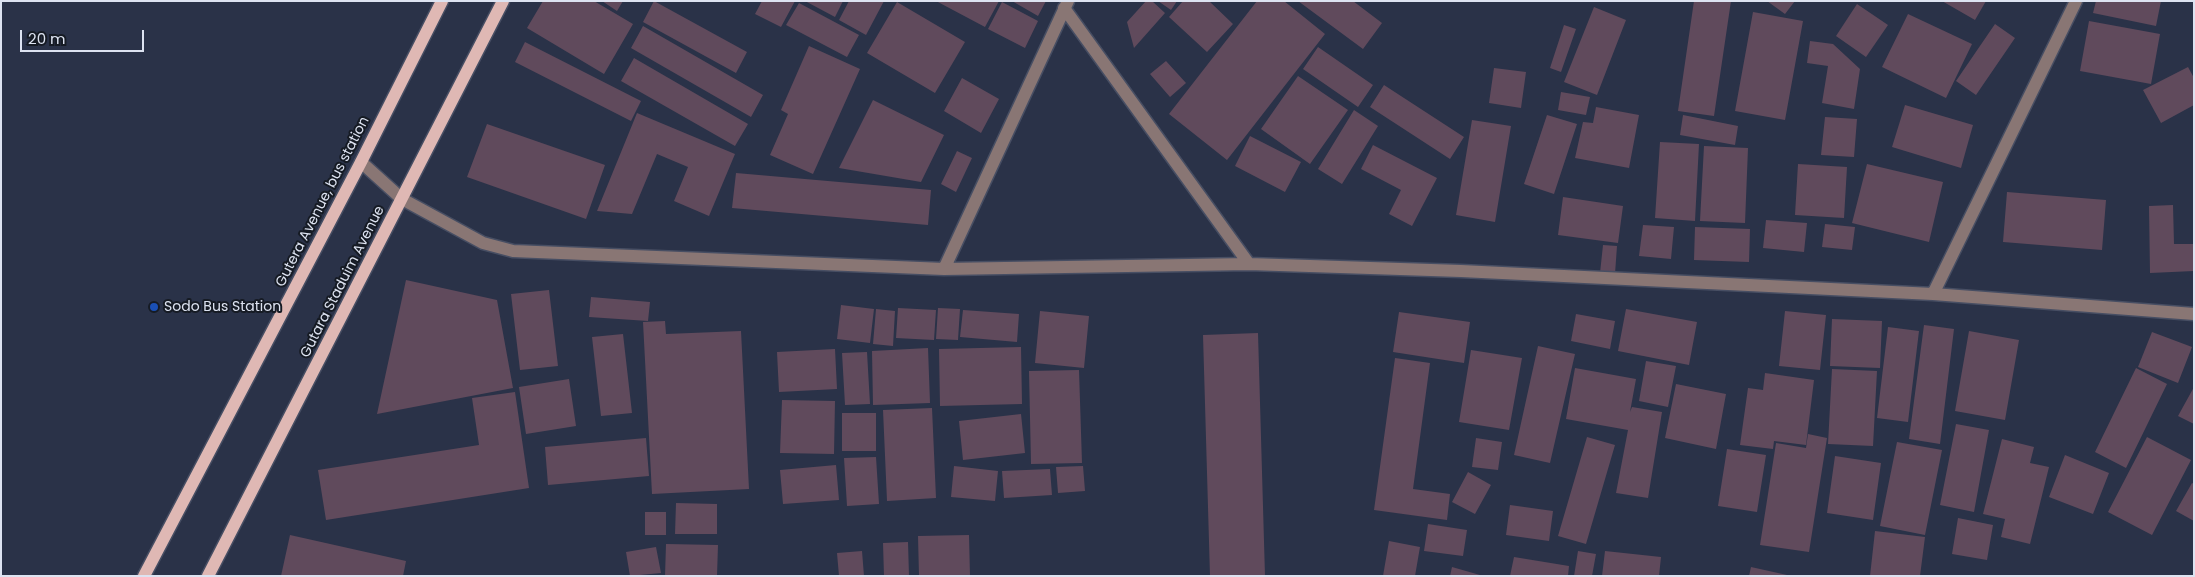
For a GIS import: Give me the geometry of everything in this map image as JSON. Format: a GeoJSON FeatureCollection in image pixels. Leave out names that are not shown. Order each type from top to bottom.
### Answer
{"type":"FeatureCollection","features":[{"type":"Feature","properties":{"kind":"main road","name":"Gutera Avenue, bus station"},"geometry":{"type":"LineString","coordinates":[[144,576],[362,162],[442,1]]}},
{"type":"Feature","properties":{"kind":"main road","name":"Gutara Staduim Avenue"},"geometry":{"type":"LineString","coordinates":[[208,576],[503,1]]}},
{"type":"Feature","properties":{"kind":"street"},"geometry":{"type":"LineString","coordinates":[[1933,294],[2076,1]]}},
{"type":"Feature","properties":{"kind":"street"},"geometry":{"type":"LineString","coordinates":[[944,269],[1066,5],[1249,264]]}},
{"type":"Feature","properties":{"kind":"street"},"geometry":{"type":"LineString","coordinates":[[362,162],[402,199],[482,243],[513,251],[944,269],[1249,264],[1471,272],[1933,294],[2194,314]]}},
{"type":"Feature","properties":{"kind":"building"},"geometry":{"type":"Polygon","coordinates":[[[543,1],[594,1],[633,24],[604,74],[527,28],[543,1]]]}},
{"type":"Feature","properties":{"kind":"building"},"geometry":{"type":"Polygon","coordinates":[[[602,1],[623,1],[617,11],[602,1]]]}},
{"type":"Feature","properties":{"kind":"building"},"geometry":{"type":"Polygon","coordinates":[[[654,1],[747,52],[736,73],[643,22],[654,1]]]}},
{"type":"Feature","properties":{"kind":"building"},"geometry":{"type":"Polygon","coordinates":[[[762,1],[795,1],[781,27],[755,14],[762,1]]]}},
{"type":"Feature","properties":{"kind":"building"},"geometry":{"type":"Polygon","coordinates":[[[805,1],[843,1],[835,17],[805,1]]]}},
{"type":"Feature","properties":{"kind":"building"},"geometry":{"type":"Polygon","coordinates":[[[849,1],[884,1],[866,35],[839,20],[849,1]]]}},
{"type":"Feature","properties":{"kind":"building"},"geometry":{"type":"Polygon","coordinates":[[[936,1],[999,1],[985,27],[936,1]]]}},
{"type":"Feature","properties":{"kind":"building"},"geometry":{"type":"Polygon","coordinates":[[[1012,1],[1046,1],[1038,16],[1012,1]]]}},
{"type":"Feature","properties":{"kind":"building"},"geometry":{"type":"Polygon","coordinates":[[[1146,1],[1152,1],[1165,13],[1134,48],[1127,22],[1146,1]]]}},
{"type":"Feature","properties":{"kind":"building"},"geometry":{"type":"Polygon","coordinates":[[[1158,1],[1177,1],[1171,10],[1158,1]]]}},
{"type":"Feature","properties":{"kind":"building"},"geometry":{"type":"Polygon","coordinates":[[[1183,1],[1209,1],[1233,24],[1207,52],[1169,17],[1183,1]]]}},
{"type":"Feature","properties":{"kind":"building"},"geometry":{"type":"Polygon","coordinates":[[[1257,1],[1284,1],[1325,34],[1227,160],[1169,114],[1257,1]]]}},
{"type":"Feature","properties":{"kind":"building"},"geometry":{"type":"Polygon","coordinates":[[[1298,1],[1353,1],[1382,23],[1363,49],[1298,1]]]}},
{"type":"Feature","properties":{"kind":"building"},"geometry":{"type":"Polygon","coordinates":[[[1694,1],[1731,1],[1714,116],[1678,111],[1694,1]]]}},
{"type":"Feature","properties":{"kind":"building"},"geometry":{"type":"Polygon","coordinates":[[[1767,1],[1795,1],[1785,14],[1767,1]]]}},
{"type":"Feature","properties":{"kind":"building"},"geometry":{"type":"Polygon","coordinates":[[[1942,1],[1986,1],[1975,20],[1942,1]]]}},
{"type":"Feature","properties":{"kind":"building"},"geometry":{"type":"Polygon","coordinates":[[[2096,1],[2161,1],[2156,26],[2093,13],[2096,1]]]}},
{"type":"Feature","properties":{"kind":"building"},"geometry":{"type":"Polygon","coordinates":[[[897,2],[965,42],[935,93],[867,53],[897,2]]]}},
{"type":"Feature","properties":{"kind":"building"},"geometry":{"type":"Polygon","coordinates":[[[1002,2],[1038,21],[1025,48],[988,29],[1002,2]]]}},
{"type":"Feature","properties":{"kind":"building"},"geometry":{"type":"Polygon","coordinates":[[[799,3],[859,35],[847,57],[786,25],[799,3]]]}},
{"type":"Feature","properties":{"kind":"building"},"geometry":{"type":"Polygon","coordinates":[[[1857,4],[1888,25],[1866,57],[1836,36],[1857,4]]]}},
{"type":"Feature","properties":{"kind":"building"},"geometry":{"type":"Polygon","coordinates":[[[1594,7],[1626,20],[1597,95],[1564,82],[1594,7]]]}},
{"type":"Feature","properties":{"kind":"building"},"geometry":{"type":"Polygon","coordinates":[[[1753,12],[1803,21],[1785,120],[1735,111],[1753,12]]]}},
{"type":"Feature","properties":{"kind":"building"},"geometry":{"type":"Polygon","coordinates":[[[1908,14],[1972,44],[1946,98],[1882,67],[1908,14]]]}},
{"type":"Feature","properties":{"kind":"building"},"geometry":{"type":"Polygon","coordinates":[[[2089,21],[2160,34],[2151,84],[2080,71],[2089,21]]]}},
{"type":"Feature","properties":{"kind":"building"},"geometry":{"type":"Polygon","coordinates":[[[1995,24],[2015,38],[1976,95],[1956,81],[1995,24]]]}},
{"type":"Feature","properties":{"kind":"building"},"geometry":{"type":"Polygon","coordinates":[[[1564,25],[1576,29],[1561,72],[1550,68],[1564,25]]]}},
{"type":"Feature","properties":{"kind":"building"},"geometry":{"type":"Polygon","coordinates":[[[643,26],[763,95],[751,117],[631,48],[643,26]]]}},
{"type":"Feature","properties":{"kind":"building"},"geometry":{"type":"Polygon","coordinates":[[[1810,41],[1833,44],[1860,69],[1854,109],[1822,103],[1828,66],[1807,63],[1810,41]]]}},
{"type":"Feature","properties":{"kind":"building"},"geometry":{"type":"Polygon","coordinates":[[[525,42],[641,101],[631,121],[515,62],[525,42]]]}},
{"type":"Feature","properties":{"kind":"building"},"geometry":{"type":"Polygon","coordinates":[[[809,46],[860,69],[813,174],[770,155],[788,114],[781,110],[809,46]]]}},
{"type":"Feature","properties":{"kind":"building"},"geometry":{"type":"Polygon","coordinates":[[[1318,47],[1373,85],[1358,107],[1303,69],[1318,47]]]}},
{"type":"Feature","properties":{"kind":"building"},"geometry":{"type":"Polygon","coordinates":[[[634,58],[748,124],[735,146],[621,81],[634,58]]]}},
{"type":"Feature","properties":{"kind":"building"},"geometry":{"type":"Polygon","coordinates":[[[1166,61],[1186,83],[1170,97],[1150,74],[1166,61]]]}},
{"type":"Feature","properties":{"kind":"building"},"geometry":{"type":"Polygon","coordinates":[[[2188,67],[2194,78],[2194,105],[2161,123],[2143,90],[2188,67]]]}},
{"type":"Feature","properties":{"kind":"building"},"geometry":{"type":"Polygon","coordinates":[[[1494,68],[1526,72],[1521,108],[1489,103],[1494,68]]]}},
{"type":"Feature","properties":{"kind":"building"},"geometry":{"type":"Polygon","coordinates":[[[1298,76],[1348,110],[1310,164],[1261,129],[1298,76]]]}},
{"type":"Feature","properties":{"kind":"building"},"geometry":{"type":"Polygon","coordinates":[[[962,78],[999,99],[981,133],[944,111],[962,78]]]}},
{"type":"Feature","properties":{"kind":"building"},"geometry":{"type":"Polygon","coordinates":[[[1384,85],[1464,137],[1450,159],[1370,107],[1384,85]]]}},
{"type":"Feature","properties":{"kind":"building"},"geometry":{"type":"Polygon","coordinates":[[[1561,92],[1590,97],[1586,115],[1558,110],[1561,92]]]}},
{"type":"Feature","properties":{"kind":"building"},"geometry":{"type":"Polygon","coordinates":[[[873,100],[944,135],[921,182],[839,168],[873,100]]]}},
{"type":"Feature","properties":{"kind":"building"},"geometry":{"type":"Polygon","coordinates":[[[1905,105],[1973,125],[1961,168],[1892,147],[1905,105]]]}},
{"type":"Feature","properties":{"kind":"building"},"geometry":{"type":"Polygon","coordinates":[[[1596,107],[1639,115],[1629,168],[1575,158],[1583,122],[1593,123],[1596,107]]]}},
{"type":"Feature","properties":{"kind":"building"},"geometry":{"type":"Polygon","coordinates":[[[1354,110],[1378,126],[1342,184],[1318,169],[1354,110]]]}},
{"type":"Feature","properties":{"kind":"building"},"geometry":{"type":"Polygon","coordinates":[[[637,113],[735,154],[709,216],[674,201],[688,167],[657,154],[632,214],[597,211],[637,113]]]}},
{"type":"Feature","properties":{"kind":"building"},"geometry":{"type":"Polygon","coordinates":[[[1547,115],[1577,124],[1554,194],[1524,184],[1547,115]]]}},
{"type":"Feature","properties":{"kind":"building"},"geometry":{"type":"Polygon","coordinates":[[[1683,115],[1738,126],[1735,145],[1680,135],[1683,115]]]}},
{"type":"Feature","properties":{"kind":"building"},"geometry":{"type":"Polygon","coordinates":[[[1825,117],[1857,119],[1854,157],[1821,155],[1825,117]]]}},
{"type":"Feature","properties":{"kind":"building"},"geometry":{"type":"Polygon","coordinates":[[[1472,120],[1511,126],[1495,222],[1456,215],[1472,120]]]}},
{"type":"Feature","properties":{"kind":"building"},"geometry":{"type":"Polygon","coordinates":[[[487,124],[605,165],[586,219],[467,177],[487,124]]]}},
{"type":"Feature","properties":{"kind":"building"},"geometry":{"type":"Polygon","coordinates":[[[1250,136],[1301,162],[1285,192],[1235,166],[1250,136]]]}},
{"type":"Feature","properties":{"kind":"building"},"geometry":{"type":"Polygon","coordinates":[[[1660,142],[1699,144],[1695,221],[1655,218],[1660,142]]]}},
{"type":"Feature","properties":{"kind":"building"},"geometry":{"type":"Polygon","coordinates":[[[1373,145],[1437,178],[1412,226],[1389,214],[1401,190],[1361,169],[1373,145]]]}},
{"type":"Feature","properties":{"kind":"building"},"geometry":{"type":"Polygon","coordinates":[[[1704,146],[1748,148],[1745,223],[1700,221],[1704,146]]]}},
{"type":"Feature","properties":{"kind":"building"},"geometry":{"type":"Polygon","coordinates":[[[957,151],[972,158],[956,192],[941,184],[957,151]]]}},
{"type":"Feature","properties":{"kind":"building"},"geometry":{"type":"Polygon","coordinates":[[[1798,164],[1847,167],[1844,218],[1795,215],[1798,164]]]}},
{"type":"Feature","properties":{"kind":"building"},"geometry":{"type":"Polygon","coordinates":[[[1867,164],[1943,182],[1929,242],[1852,223],[1867,164]]]}},
{"type":"Feature","properties":{"kind":"building"},"geometry":{"type":"Polygon","coordinates":[[[736,173],[931,190],[928,225],[732,208],[736,173]]]}},
{"type":"Feature","properties":{"kind":"building"},"geometry":{"type":"Polygon","coordinates":[[[2007,192],[2106,200],[2102,250],[2003,242],[2007,192]]]}},
{"type":"Feature","properties":{"kind":"building"},"geometry":{"type":"Polygon","coordinates":[[[1563,197],[1623,206],[1618,243],[1558,235],[1563,197]]]}},
{"type":"Feature","properties":{"kind":"building"},"geometry":{"type":"Polygon","coordinates":[[[2173,205],[2174,244],[2194,244],[2194,271],[2150,273],[2149,206],[2173,205]]]}},
{"type":"Feature","properties":{"kind":"building"},"geometry":{"type":"Polygon","coordinates":[[[1766,220],[1807,223],[1804,252],[1763,248],[1766,220]]]}},
{"type":"Feature","properties":{"kind":"building"},"geometry":{"type":"Polygon","coordinates":[[[1825,224],[1855,227],[1852,250],[1822,247],[1825,224]]]}},
{"type":"Feature","properties":{"kind":"building"},"geometry":{"type":"Polygon","coordinates":[[[1643,225],[1674,227],[1671,259],[1639,256],[1643,225]]]}},
{"type":"Feature","properties":{"kind":"building"},"geometry":{"type":"Polygon","coordinates":[[[1695,227],[1750,229],[1749,262],[1694,260],[1695,227]]]}},
{"type":"Feature","properties":{"kind":"building"},"geometry":{"type":"Polygon","coordinates":[[[1603,245],[1617,246],[1615,274],[1600,273],[1603,245]]]}},
{"type":"Feature","properties":{"kind":"building"},"geometry":{"type":"Polygon","coordinates":[[[406,280],[497,300],[513,388],[377,414],[406,280]]]}},
{"type":"Feature","properties":{"kind":"building"},"geometry":{"type":"Polygon","coordinates":[[[549,290],[558,366],[520,370],[511,294],[549,290]]]}},
{"type":"Feature","properties":{"kind":"building"},"geometry":{"type":"Polygon","coordinates":[[[591,297],[650,302],[648,321],[589,317],[591,297]]]}},
{"type":"Feature","properties":{"kind":"building"},"geometry":{"type":"Polygon","coordinates":[[[841,305],[874,309],[870,343],[837,339],[841,305]]]}},
{"type":"Feature","properties":{"kind":"building"},"geometry":{"type":"Polygon","coordinates":[[[898,308],[936,310],[934,340],[896,338],[898,308]]]}},
{"type":"Feature","properties":{"kind":"building"},"geometry":{"type":"Polygon","coordinates":[[[938,308],[960,309],[958,340],[936,339],[938,308]]]}},
{"type":"Feature","properties":{"kind":"building"},"geometry":{"type":"Polygon","coordinates":[[[876,309],[895,311],[893,346],[873,344],[876,309]]]}},
{"type":"Feature","properties":{"kind":"building"},"geometry":{"type":"Polygon","coordinates":[[[1626,309],[1697,322],[1689,365],[1618,351],[1626,309]]]}},
{"type":"Feature","properties":{"kind":"building"},"geometry":{"type":"Polygon","coordinates":[[[963,310],[1019,314],[1017,342],[960,337],[963,310]]]}},
{"type":"Feature","properties":{"kind":"building"},"geometry":{"type":"Polygon","coordinates":[[[1040,311],[1089,316],[1084,368],[1035,363],[1040,311]]]}},
{"type":"Feature","properties":{"kind":"building"},"geometry":{"type":"Polygon","coordinates":[[[1785,311],[1826,315],[1820,370],[1779,366],[1785,311]]]}},
{"type":"Feature","properties":{"kind":"building"},"geometry":{"type":"Polygon","coordinates":[[[1399,312],[1470,322],[1464,363],[1393,352],[1399,312]]]}},
{"type":"Feature","properties":{"kind":"building"},"geometry":{"type":"Polygon","coordinates":[[[1576,314],[1615,321],[1610,349],[1571,341],[1576,314]]]}},
{"type":"Feature","properties":{"kind":"building"},"geometry":{"type":"Polygon","coordinates":[[[1832,319],[1882,321],[1880,368],[1830,366],[1832,319]]]}},
{"type":"Feature","properties":{"kind":"building"},"geometry":{"type":"Polygon","coordinates":[[[665,321],[666,334],[741,331],[749,489],[652,494],[643,322],[665,321]]]}},
{"type":"Feature","properties":{"kind":"building"},"geometry":{"type":"Polygon","coordinates":[[[1924,325],[1954,329],[1940,444],[1909,439],[1924,325]]]}},
{"type":"Feature","properties":{"kind":"building"},"geometry":{"type":"Polygon","coordinates":[[[1888,327],[1919,331],[1908,422],[1877,418],[1888,327]]]}},
{"type":"Feature","properties":{"kind":"building"},"geometry":{"type":"Polygon","coordinates":[[[1969,331],[2019,340],[2005,420],[1955,411],[1969,331]]]}},
{"type":"Feature","properties":{"kind":"building"},"geometry":{"type":"Polygon","coordinates":[[[2152,332],[2192,347],[2178,383],[2138,367],[2152,332]]]}},
{"type":"Feature","properties":{"kind":"building"},"geometry":{"type":"Polygon","coordinates":[[[1258,333],[1265,576],[1210,576],[1203,335],[1258,333]]]}},
{"type":"Feature","properties":{"kind":"building"},"geometry":{"type":"Polygon","coordinates":[[[623,334],[632,413],[601,416],[592,337],[623,334]]]}},
{"type":"Feature","properties":{"kind":"building"},"geometry":{"type":"Polygon","coordinates":[[[1538,346],[1575,354],[1550,463],[1514,455],[1538,346]]]}},
{"type":"Feature","properties":{"kind":"building"},"geometry":{"type":"Polygon","coordinates":[[[1021,347],[1022,404],[940,406],[939,349],[1021,347]]]}},
{"type":"Feature","properties":{"kind":"building"},"geometry":{"type":"Polygon","coordinates":[[[928,348],[930,403],[873,405],[872,351],[928,348]]]}},
{"type":"Feature","properties":{"kind":"building"},"geometry":{"type":"Polygon","coordinates":[[[835,349],[837,389],[779,392],[777,352],[835,349]]]}},
{"type":"Feature","properties":{"kind":"building"},"geometry":{"type":"Polygon","coordinates":[[[1471,350],[1522,358],[1509,430],[1459,422],[1471,350]]]}},
{"type":"Feature","properties":{"kind":"building"},"geometry":{"type":"Polygon","coordinates":[[[867,352],[870,404],[845,405],[842,353],[867,352]]]}},
{"type":"Feature","properties":{"kind":"building"},"geometry":{"type":"Polygon","coordinates":[[[1395,358],[1430,363],[1413,489],[1450,494],[1447,520],[1374,510],[1395,358]]]}},
{"type":"Feature","properties":{"kind":"building"},"geometry":{"type":"Polygon","coordinates":[[[1646,361],[1676,366],[1668,407],[1639,401],[1646,361]]]}},
{"type":"Feature","properties":{"kind":"building"},"geometry":{"type":"Polygon","coordinates":[[[1575,368],[1636,379],[1630,412],[1632,407],[1662,412],[1648,498],[1616,493],[1628,430],[1566,419],[1575,368]]]}},
{"type":"Feature","properties":{"kind":"building"},"geometry":{"type":"Polygon","coordinates":[[[2136,368],[2167,384],[2126,468],[2095,452],[2136,368]]]}},
{"type":"Feature","properties":{"kind":"building"},"geometry":{"type":"Polygon","coordinates":[[[1832,369],[1877,371],[1873,446],[1828,444],[1832,369]]]}},
{"type":"Feature","properties":{"kind":"building"},"geometry":{"type":"Polygon","coordinates":[[[1079,370],[1082,463],[1031,464],[1029,371],[1079,370]]]}},
{"type":"Feature","properties":{"kind":"building"},"geometry":{"type":"Polygon","coordinates":[[[1765,373],[1814,380],[1806,445],[1774,441],[1773,449],[1740,445],[1748,388],[1763,390],[1765,373]]]}},
{"type":"Feature","properties":{"kind":"building"},"geometry":{"type":"Polygon","coordinates":[[[569,379],[576,426],[526,434],[519,387],[569,379]]]}},
{"type":"Feature","properties":{"kind":"building"},"geometry":{"type":"Polygon","coordinates":[[[1676,384],[1726,394],[1716,449],[1665,438],[1676,384]]]}},
{"type":"Feature","properties":{"kind":"building"},"geometry":{"type":"Polygon","coordinates":[[[2194,387],[2194,424],[2178,416],[2194,387]]]}},
{"type":"Feature","properties":{"kind":"building"},"geometry":{"type":"Polygon","coordinates":[[[515,392],[529,488],[326,520],[318,470],[479,445],[472,398],[515,392]]]}},
{"type":"Feature","properties":{"kind":"building"},"geometry":{"type":"Polygon","coordinates":[[[782,400],[835,401],[834,454],[780,453],[782,400]]]}},
{"type":"Feature","properties":{"kind":"building"},"geometry":{"type":"Polygon","coordinates":[[[932,408],[936,498],[887,501],[883,410],[932,408]]]}},
{"type":"Feature","properties":{"kind":"building"},"geometry":{"type":"Polygon","coordinates":[[[842,413],[876,413],[876,451],[842,451],[842,413]]]}},
{"type":"Feature","properties":{"kind":"building"},"geometry":{"type":"Polygon","coordinates":[[[1021,414],[1025,453],[963,460],[959,421],[1021,414]]]}},
{"type":"Feature","properties":{"kind":"building"},"geometry":{"type":"Polygon","coordinates":[[[1956,424],[1989,430],[1974,512],[1940,505],[1956,424]]]}},
{"type":"Feature","properties":{"kind":"building"},"geometry":{"type":"Polygon","coordinates":[[[1808,434],[1827,438],[1809,552],[1760,545],[1776,443],[1806,448],[1808,434]]]}},
{"type":"Feature","properties":{"kind":"building"},"geometry":{"type":"Polygon","coordinates":[[[1587,437],[1615,445],[1586,544],[1558,536],[1587,437]]]}},
{"type":"Feature","properties":{"kind":"building"},"geometry":{"type":"Polygon","coordinates":[[[2147,437],[2191,460],[2152,535],[2108,512],[2147,437]]]}},
{"type":"Feature","properties":{"kind":"building"},"geometry":{"type":"Polygon","coordinates":[[[646,438],[649,476],[548,485],[545,447],[646,438]]]}},
{"type":"Feature","properties":{"kind":"building"},"geometry":{"type":"Polygon","coordinates":[[[1476,438],[1502,442],[1498,470],[1472,467],[1476,438]]]}},
{"type":"Feature","properties":{"kind":"building"},"geometry":{"type":"Polygon","coordinates":[[[2002,439],[2034,447],[2030,463],[2049,467],[2030,544],[2001,537],[2005,519],[1983,514],[2002,439]]]}},
{"type":"Feature","properties":{"kind":"building"},"geometry":{"type":"Polygon","coordinates":[[[1897,442],[1942,450],[1925,535],[1880,526],[1897,442]]]}},
{"type":"Feature","properties":{"kind":"building"},"geometry":{"type":"Polygon","coordinates":[[[1727,449],[1766,455],[1757,512],[1718,506],[1727,449]]]}},
{"type":"Feature","properties":{"kind":"building"},"geometry":{"type":"Polygon","coordinates":[[[2065,455],[2109,473],[2093,514],[2049,497],[2065,455]]]}},
{"type":"Feature","properties":{"kind":"building"},"geometry":{"type":"Polygon","coordinates":[[[1835,456],[1881,463],[1873,520],[1827,513],[1835,456]]]}},
{"type":"Feature","properties":{"kind":"building"},"geometry":{"type":"Polygon","coordinates":[[[876,457],[879,504],[847,506],[844,458],[876,457]]]}},
{"type":"Feature","properties":{"kind":"building"},"geometry":{"type":"Polygon","coordinates":[[[836,465],[839,500],[783,504],[780,470],[836,465]]]}},
{"type":"Feature","properties":{"kind":"building"},"geometry":{"type":"Polygon","coordinates":[[[954,466],[998,471],[995,501],[951,497],[954,466]]]}},
{"type":"Feature","properties":{"kind":"building"},"geometry":{"type":"Polygon","coordinates":[[[1083,466],[1085,491],[1058,493],[1056,467],[1083,466]]]}},
{"type":"Feature","properties":{"kind":"building"},"geometry":{"type":"Polygon","coordinates":[[[1050,469],[1052,495],[1004,498],[1002,471],[1050,469]]]}},
{"type":"Feature","properties":{"kind":"building"},"geometry":{"type":"Polygon","coordinates":[[[1468,472],[1491,485],[1475,514],[1452,502],[1468,472]]]}},
{"type":"Feature","properties":{"kind":"building"},"geometry":{"type":"Polygon","coordinates":[[[2192,483],[2194,484],[2194,521],[2176,511],[2192,483]]]}},
{"type":"Feature","properties":{"kind":"building"},"geometry":{"type":"Polygon","coordinates":[[[676,503],[717,504],[717,534],[675,534],[676,503]]]}},
{"type":"Feature","properties":{"kind":"building"},"geometry":{"type":"Polygon","coordinates":[[[1510,505],[1553,511],[1549,541],[1506,535],[1510,505]]]}},
{"type":"Feature","properties":{"kind":"building"},"geometry":{"type":"Polygon","coordinates":[[[645,512],[666,512],[666,535],[645,535],[645,512]]]}},
{"type":"Feature","properties":{"kind":"building"},"geometry":{"type":"Polygon","coordinates":[[[1958,518],[1993,525],[1987,560],[1952,554],[1958,518]]]}},
{"type":"Feature","properties":{"kind":"building"},"geometry":{"type":"Polygon","coordinates":[[[1428,524],[1467,530],[1463,556],[1424,551],[1428,524]]]}},
{"type":"Feature","properties":{"kind":"building"},"geometry":{"type":"Polygon","coordinates":[[[1875,531],[1925,537],[1920,576],[1870,576],[1875,531]]]}},
{"type":"Feature","properties":{"kind":"building"},"geometry":{"type":"Polygon","coordinates":[[[290,535],[406,561],[403,576],[281,576],[290,535]]]}},
{"type":"Feature","properties":{"kind":"building"},"geometry":{"type":"Polygon","coordinates":[[[969,535],[970,576],[919,576],[918,536],[969,535]]]}},
{"type":"Feature","properties":{"kind":"building"},"geometry":{"type":"Polygon","coordinates":[[[1389,541],[1420,547],[1415,576],[1383,576],[1389,541]]]}},
{"type":"Feature","properties":{"kind":"building"},"geometry":{"type":"Polygon","coordinates":[[[908,542],[909,576],[884,576],[883,543],[908,542]]]}},
{"type":"Feature","properties":{"kind":"building"},"geometry":{"type":"Polygon","coordinates":[[[666,544],[718,545],[717,576],[665,576],[666,544]]]}},
{"type":"Feature","properties":{"kind":"building"},"geometry":{"type":"Polygon","coordinates":[[[656,547],[661,573],[630,576],[626,552],[656,547]]]}},
{"type":"Feature","properties":{"kind":"building"},"geometry":{"type":"Polygon","coordinates":[[[862,551],[864,576],[839,576],[837,553],[862,551]]]}},
{"type":"Feature","properties":{"kind":"building"},"geometry":{"type":"Polygon","coordinates":[[[1578,551],[1596,554],[1592,576],[1574,576],[1578,551]]]}},
{"type":"Feature","properties":{"kind":"building"},"geometry":{"type":"Polygon","coordinates":[[[1605,551],[1661,557],[1659,576],[1602,576],[1605,551]]]}},
{"type":"Feature","properties":{"kind":"building"},"geometry":{"type":"Polygon","coordinates":[[[1514,557],[1569,566],[1568,576],[1510,576],[1514,557]]]}},
{"type":"Feature","properties":{"kind":"building"},"geometry":{"type":"Polygon","coordinates":[[[1452,567],[1480,575],[1480,576],[1450,576],[1452,567]]]}},
{"type":"Feature","properties":{"kind":"building"},"geometry":{"type":"Polygon","coordinates":[[[1751,567],[1787,575],[1787,576],[1749,576],[1751,567]]]}},
{"type":"Feature","properties":{"kind":"place","name":"Sodo Bus Station"},"geometry":{"type":"Point","coordinates":[154,307]}}]}
